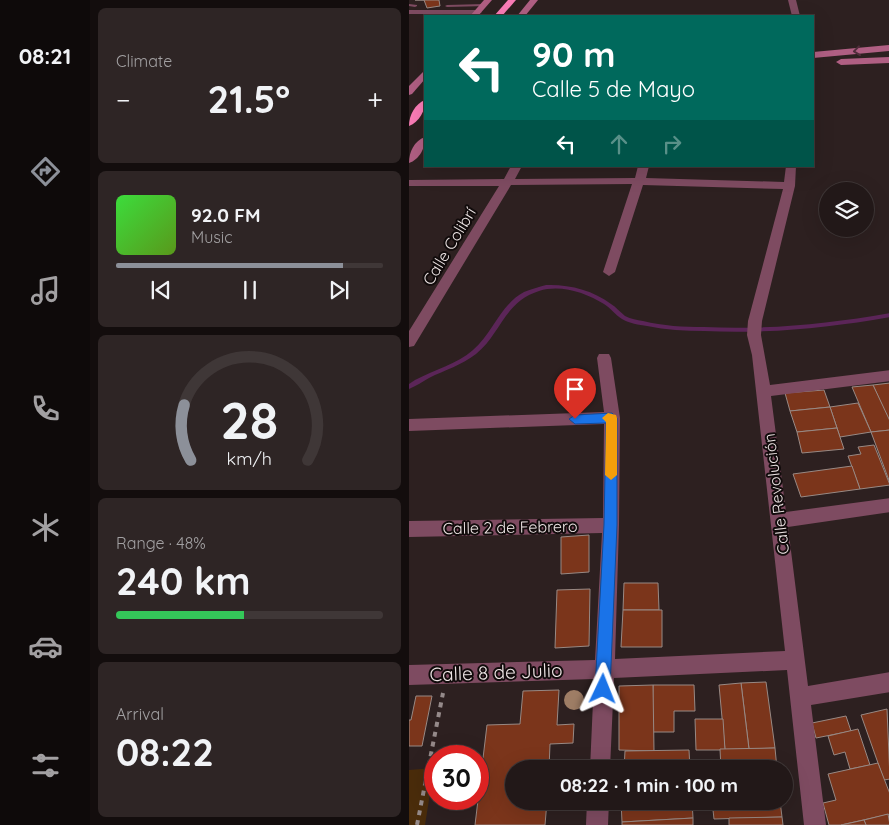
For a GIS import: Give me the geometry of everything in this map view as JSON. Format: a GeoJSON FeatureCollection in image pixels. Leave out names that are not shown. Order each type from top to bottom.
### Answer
{"type":"FeatureCollection","features":[{"type":"Feature","properties":{"kind":"highway"},"geometry":{"type":"LineString","coordinates":[[499,15],[512,0]]}},
{"type":"Feature","properties":{"kind":"highway"},"geometry":{"type":"LineString","coordinates":[[409,123],[424,104]]}},
{"type":"Feature","properties":{"kind":"street"},"geometry":{"type":"LineString","coordinates":[[522,15],[534,0]]}},
{"type":"Feature","properties":{"kind":"street"},"geometry":{"type":"LineString","coordinates":[[792,0],[796,15]]}},
{"type":"Feature","properties":{"kind":"street"},"geometry":{"type":"LineString","coordinates":[[411,8],[444,9],[476,14],[487,2]]}},
{"type":"Feature","properties":{"kind":"street"},"geometry":{"type":"LineString","coordinates":[[814,63],[828,58],[889,48]]}},
{"type":"Feature","properties":{"kind":"street"},"geometry":{"type":"LineString","coordinates":[[814,55],[828,58],[889,60]]}},
{"type":"Feature","properties":{"kind":"street"},"geometry":{"type":"LineString","coordinates":[[411,88],[424,74]]}},
{"type":"Feature","properties":{"kind":"street"},"geometry":{"type":"LineString","coordinates":[[411,88],[424,85]]}},
{"type":"Feature","properties":{"kind":"street"},"geometry":{"type":"LineString","coordinates":[[409,160],[424,141]]}},
{"type":"Feature","properties":{"kind":"street","name":"Calle Colibrí"},"geometry":{"type":"LineString","coordinates":[[409,342],[516,167]]}},
{"type":"Feature","properties":{"kind":"street"},"geometry":{"type":"LineString","coordinates":[[609,272],[643,167]]}},
{"type":"Feature","properties":{"kind":"street","name":"Calle Revolución"},"geometry":{"type":"LineString","coordinates":[[791,167],[789,186],[754,335],[764,391],[794,660],[815,825]]}},
{"type":"Feature","properties":{"kind":"street"},"geometry":{"type":"LineString","coordinates":[[409,183],[638,181],[789,186]]}},
{"type":"Feature","properties":{"kind":"street"},"geometry":{"type":"LineString","coordinates":[[600,760],[611,525],[612,418],[604,358]]}},
{"type":"Feature","properties":{"kind":"street"},"geometry":{"type":"LineString","coordinates":[[764,391],[889,375]]}},
{"type":"Feature","properties":{"kind":"street"},"geometry":{"type":"LineString","coordinates":[[409,425],[612,418]]}},
{"type":"Feature","properties":{"kind":"street"},"geometry":{"type":"LineString","coordinates":[[779,521],[889,505]]}},
{"type":"Feature","properties":{"kind":"street","name":"Calle 2 de Febrero"},"geometry":{"type":"LineString","coordinates":[[409,529],[611,525]]}},
{"type":"Feature","properties":{"kind":"street","name":"Calle 8 de Julio"},"geometry":{"type":"LineString","coordinates":[[409,675],[603,669],[794,660]]}},
{"type":"Feature","properties":{"kind":"street"},"geometry":{"type":"LineString","coordinates":[[799,697],[889,682]]}},
{"type":"Feature","properties":{"kind":"street"},"geometry":{"type":"LineString","coordinates":[[597,825],[598,810]]}},
{"type":"Feature","properties":{"kind":"lane"},"geometry":{"type":"LineString","coordinates":[[444,9],[452,1],[487,2]]}},
{"type":"Feature","properties":{"kind":"lane"},"geometry":{"type":"LineString","coordinates":[[444,9],[487,2]]}},
{"type":"Feature","properties":{"kind":"path"},"geometry":{"type":"LineString","coordinates":[[417,825],[447,674]]}},
{"type":"Feature","properties":{"kind":"shaded area"},"geometry":{"type":"Polygon","coordinates":[[[424,769],[424,810],[427,810],[425,825],[409,825],[409,770],[424,769]]]}},
{"type":"Feature","properties":{"kind":"building"},"geometry":{"type":"Polygon","coordinates":[[[424,0],[439,0],[440,6],[427,8],[424,0]]]}},
{"type":"Feature","properties":{"kind":"building"},"geometry":{"type":"Polygon","coordinates":[[[890,383],[890,421],[889,421],[873,385],[890,383]]]}},
{"type":"Feature","properties":{"kind":"building"},"geometry":{"type":"Polygon","coordinates":[[[873,385],[890,421],[890,430],[871,432],[852,387],[873,385]]]}},
{"type":"Feature","properties":{"kind":"building"},"geometry":{"type":"Polygon","coordinates":[[[824,390],[830,407],[790,411],[785,393],[824,390]]]}},
{"type":"Feature","properties":{"kind":"building"},"geometry":{"type":"Polygon","coordinates":[[[858,403],[871,432],[840,437],[830,407],[858,403]]]}},
{"type":"Feature","properties":{"kind":"building"},"geometry":{"type":"Polygon","coordinates":[[[830,407],[837,428],[797,432],[790,411],[830,407]]]}},
{"type":"Feature","properties":{"kind":"building"},"geometry":{"type":"Polygon","coordinates":[[[837,428],[844,449],[802,453],[797,432],[837,428]]]}},
{"type":"Feature","properties":{"kind":"building"},"geometry":{"type":"Polygon","coordinates":[[[890,430],[890,483],[871,432],[890,430]]]}},
{"type":"Feature","properties":{"kind":"building"},"geometry":{"type":"Polygon","coordinates":[[[874,445],[890,485],[860,489],[848,456],[861,454],[858,447],[874,445]]]}},
{"type":"Feature","properties":{"kind":"building"},"geometry":{"type":"Polygon","coordinates":[[[852,466],[860,489],[801,497],[793,474],[852,466]]]}},
{"type":"Feature","properties":{"kind":"building"},"geometry":{"type":"Polygon","coordinates":[[[589,535],[589,572],[561,574],[561,537],[589,535]]]}},
{"type":"Feature","properties":{"kind":"building"},"geometry":{"type":"Polygon","coordinates":[[[624,583],[658,583],[659,610],[623,610],[624,583]]]}},
{"type":"Feature","properties":{"kind":"building"},"geometry":{"type":"Polygon","coordinates":[[[590,589],[589,646],[555,648],[557,590],[590,589]]]}},
{"type":"Feature","properties":{"kind":"building"},"geometry":{"type":"Polygon","coordinates":[[[623,610],[662,610],[662,647],[621,647],[623,610]]]}},
{"type":"Feature","properties":{"kind":"building"},"geometry":{"type":"Polygon","coordinates":[[[766,682],[775,748],[749,749],[741,683],[766,682]]]}},
{"type":"Feature","properties":{"kind":"building"},"geometry":{"type":"Polygon","coordinates":[[[741,683],[749,749],[725,750],[719,685],[741,683]]]}},
{"type":"Feature","properties":{"kind":"building"},"geometry":{"type":"Polygon","coordinates":[[[653,685],[694,685],[695,711],[674,711],[674,732],[652,732],[653,685]]]}},
{"type":"Feature","properties":{"kind":"building"},"geometry":{"type":"Polygon","coordinates":[[[653,685],[654,751],[619,750],[619,686],[653,685]]]}},
{"type":"Feature","properties":{"kind":"building"},"geometry":{"type":"Polygon","coordinates":[[[559,690],[557,725],[574,724],[573,743],[550,744],[549,760],[505,760],[505,810],[546,810],[545,825],[475,825],[477,810],[489,810],[489,745],[485,745],[487,725],[520,724],[523,691],[559,690]]]}},
{"type":"Feature","properties":{"kind":"building"},"geometry":{"type":"Polygon","coordinates":[[[416,696],[432,696],[422,746],[409,746],[409,720],[411,720],[416,696]]]}},
{"type":"Feature","properties":{"kind":"building"},"geometry":{"type":"Polygon","coordinates":[[[887,709],[890,779],[884,780],[861,715],[887,709]]]}},
{"type":"Feature","properties":{"kind":"building"},"geometry":{"type":"Polygon","coordinates":[[[846,716],[851,731],[816,738],[812,723],[846,716]]]}},
{"type":"Feature","properties":{"kind":"building"},"geometry":{"type":"Polygon","coordinates":[[[695,719],[723,719],[725,750],[696,750],[695,719]]]}},
{"type":"Feature","properties":{"kind":"building"},"geometry":{"type":"Polygon","coordinates":[[[858,729],[870,765],[850,769],[845,752],[834,755],[828,736],[858,729]]]}},
{"type":"Feature","properties":{"kind":"building"},"geometry":{"type":"Polygon","coordinates":[[[775,748],[776,760],[721,760],[720,749],[775,748]]]}},
{"type":"Feature","properties":{"kind":"building"},"geometry":{"type":"Polygon","coordinates":[[[689,750],[690,760],[624,760],[625,751],[689,750]]]}},
{"type":"Feature","properties":{"kind":"building"},"geometry":{"type":"Polygon","coordinates":[[[878,763],[890,794],[890,814],[841,825],[829,825],[823,803],[836,800],[828,774],[878,763]]]}},
{"type":"Feature","properties":{"kind":"building"},"geometry":{"type":"Polygon","coordinates":[[[621,810],[693,810],[693,818],[622,822],[621,810]]]}},
{"type":"Feature","properties":{"kind":"building"},"geometry":{"type":"Polygon","coordinates":[[[713,810],[781,810],[782,817],[714,819],[713,810]]]}},
{"type":"Feature","properties":{"kind":"building"},"geometry":{"type":"Polygon","coordinates":[[[888,814],[890,825],[866,825],[864,820],[888,814]]]}},
{"type":"Feature","properties":{"kind":"building"},"geometry":{"type":"Polygon","coordinates":[[[782,817],[783,825],[729,825],[729,818],[782,817]]]}},
{"type":"Feature","properties":{"kind":"building"},"geometry":{"type":"Polygon","coordinates":[[[693,818],[693,825],[622,825],[622,822],[693,818]]]}},
{"type":"Feature","properties":{"kind":"building"},"geometry":{"type":"Polygon","coordinates":[[[864,820],[866,825],[841,825],[864,820]]]}},
{"type":"Feature","properties":{"kind":"waterway"},"geometry":{"type":"LineString","coordinates":[[409,387],[475,352],[516,300],[526,294],[546,287],[564,287],[582,291],[606,303],[627,319],[677,328],[719,330],[768,329],[816,326],[890,315]]}},
{"type":"Feature","properties":{"kind":"slow traffic"},"geometry":{"type":"LineString","coordinates":[[608,418],[612,418],[611,475]]}},
{"type":"Feature","properties":{"kind":"route"},"geometry":{"type":"LineString","coordinates":[[575,419],[612,418],[611,525],[603,689]]}}]}
